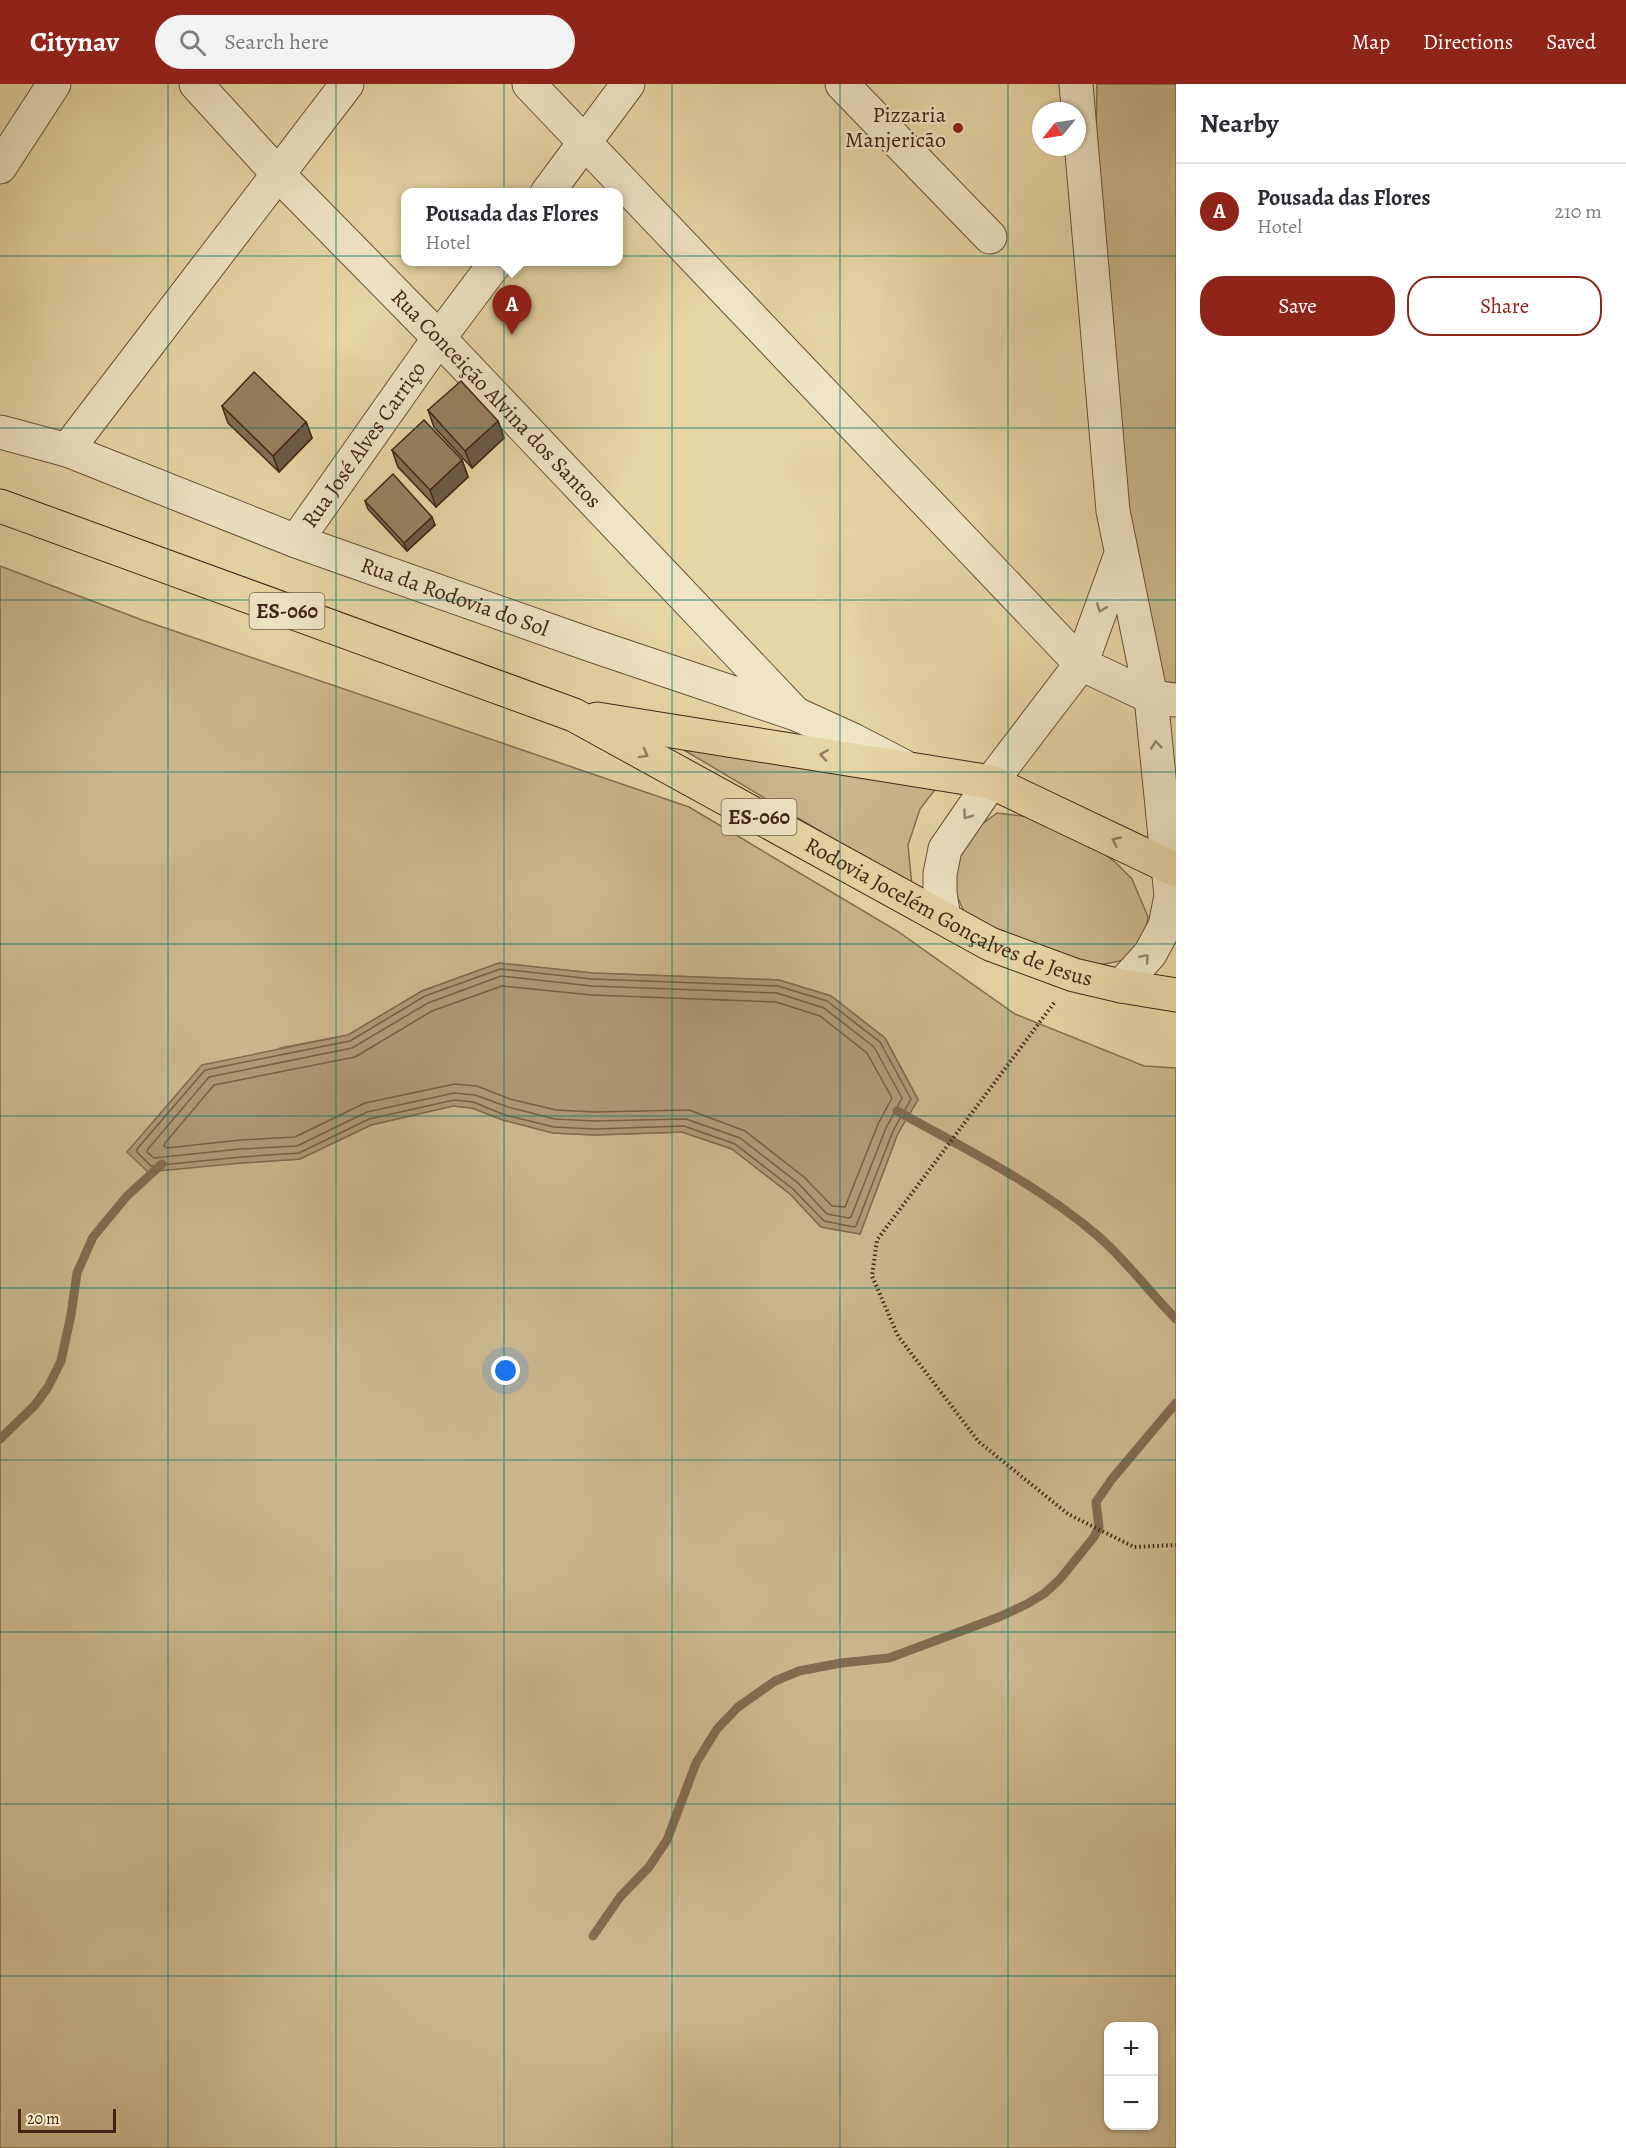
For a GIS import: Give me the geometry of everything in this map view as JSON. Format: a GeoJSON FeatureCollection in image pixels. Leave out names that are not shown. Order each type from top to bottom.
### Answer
{"type":"FeatureCollection","features":[{"type":"Feature","properties":{"kind":"main road","name":"Rodovia Jocelém Gonçalves de Jesus"},"geometry":{"type":"LineString","coordinates":[[0,506],[574,715],[990,944],[1074,975],[1176,995]]}},
{"type":"Feature","properties":{"kind":"main road","name":"Rodovia Jocelém Gonçalves de Jesus"},"geometry":{"type":"LineString","coordinates":[[574,715],[990,782],[1172,868]]}},
{"type":"Feature","properties":{"kind":"street"},"geometry":{"type":"LineString","coordinates":[[0,167],[54,84]]}},
{"type":"Feature","properties":{"kind":"street","name":"Rua Conceição Alvina dos Santos"},"geometry":{"type":"LineString","coordinates":[[196,84],[278,174],[439,338],[796,714]]}},
{"type":"Feature","properties":{"kind":"street"},"geometry":{"type":"LineString","coordinates":[[67,450],[347,84]]}},
{"type":"Feature","properties":{"kind":"street"},"geometry":{"type":"LineString","coordinates":[[529,84],[1081,664],[1164,698]]}},
{"type":"Feature","properties":{"kind":"street"},"geometry":{"type":"LineString","coordinates":[[551,188],[628,84]]}},
{"type":"Feature","properties":{"kind":"street"},"geometry":{"type":"LineString","coordinates":[[842,84],[990,237]]}},
{"type":"Feature","properties":{"kind":"street"},"geometry":{"type":"LineString","coordinates":[[1076,84],[1113,511],[1121,554],[1164,698],[1172,868],[1171,896],[1165,927],[1150,954],[1121,986]]}},
{"type":"Feature","properties":{"kind":"street","name":"Rua José Alves Carriço"},"geometry":{"type":"LineString","coordinates":[[296,541],[492,266]]}},
{"type":"Feature","properties":{"kind":"street","name":"Rua da Rodovia do Sol"},"geometry":{"type":"LineString","coordinates":[[0,432],[67,450],[296,541],[796,714],[854,740],[908,769]]}},
{"type":"Feature","properties":{"kind":"street"},"geometry":{"type":"LineString","coordinates":[[944,918],[940,874],[945,849],[990,782],[1081,664],[1121,554]]}},
{"type":"Feature","properties":{"kind":"path"},"geometry":{"type":"LineString","coordinates":[[1074,975],[877,1240],[872,1276],[898,1336],[979,1442],[1068,1514],[1134,1547],[1176,1545]]}},
{"type":"Feature","properties":{"kind":"shaded area"},"geometry":{"type":"Polygon","coordinates":[[[1097,84],[1176,84],[1176,690],[1155,690],[1123,521],[1096,139],[1097,84]]]}},
{"type":"Feature","properties":{"kind":"shaded area"},"geometry":{"type":"Polygon","coordinates":[[[0,566],[142,620],[689,807],[897,931],[1015,1014],[1144,1066],[1176,1068],[1176,2148],[0,2148],[0,566]],[[499,963],[422,991],[348,1035],[280,1048],[242,1163],[300,1159],[371,1125],[453,1106],[472,1108],[503,1120],[553,1133],[594,1135],[682,1132],[732,1149],[790,1194],[821,1227],[860,1234],[898,1133],[918,1099],[885,1038],[831,996],[779,980],[592,973],[499,963]]]}},
{"type":"Feature","properties":{"kind":"shaded area"},"geometry":{"type":"Polygon","coordinates":[[[684,750],[947,774],[920,809],[908,845],[912,886],[684,750]]]}},
{"type":"Feature","properties":{"kind":"shaded area"},"geometry":{"type":"Polygon","coordinates":[[[997,813],[1032,817],[1069,829],[1115,862],[1132,879],[1148,917],[1143,944],[1125,960],[1099,965],[1042,957],[965,914],[954,889],[954,863],[970,833],[997,813]]]}},
{"type":"Feature","properties":{"kind":"water"},"geometry":{"type":"Polygon","coordinates":[[[499,963],[592,973],[779,980],[831,996],[885,1038],[918,1100],[898,1133],[860,1234],[821,1227],[790,1194],[732,1149],[682,1132],[594,1135],[553,1133],[503,1120],[472,1108],[453,1106],[371,1125],[300,1159],[148,1172],[127,1152],[202,1065],[348,1035],[422,991],[499,963]]]}},
{"type":"Feature","properties":{"kind":"building"},"geometry":{"type":"Polygon","coordinates":[[[254,372],[306,422],[273,456],[222,406],[254,372]]]}},
{"type":"Feature","properties":{"kind":"building"},"geometry":{"type":"Polygon","coordinates":[[[461,381],[498,421],[465,451],[428,410],[461,381]]]}},
{"type":"Feature","properties":{"kind":"building"},"geometry":{"type":"Polygon","coordinates":[[[424,420],[462,460],[430,490],[392,450],[424,420]]]}},
{"type":"Feature","properties":{"kind":"building"},"geometry":{"type":"Polygon","coordinates":[[[393,474],[432,517],[404,543],[365,501],[393,474]]]}},
{"type":"Feature","properties":{"kind":"waterway"},"geometry":{"type":"LineString","coordinates":[[897,1111],[1000,1168],[1075,1217],[1119,1256],[1176,1319]]}},
{"type":"Feature","properties":{"kind":"waterway"},"geometry":{"type":"LineString","coordinates":[[0,1439],[35,1405],[48,1387],[61,1361],[77,1273],[93,1237],[127,1196],[162,1164]]}},
{"type":"Feature","properties":{"kind":"waterway"},"geometry":{"type":"LineString","coordinates":[[593,1936],[620,1897],[649,1867],[667,1840],[696,1763],[717,1729],[738,1707],[775,1681],[799,1671],[841,1663],[889,1658],[999,1617],[1045,1593],[1060,1579],[1094,1537],[1099,1527],[1096,1502],[1112,1479],[1176,1403]]}},
{"type":"Feature","properties":{"kind":"place","name":"Pizzaria Manjericão"},"geometry":{"type":"Point","coordinates":[958,128]}},
{"type":"Feature","properties":{"kind":"place","name":"Pousada das Flores"},"geometry":{"type":"Point","coordinates":[512,335]}}]}
